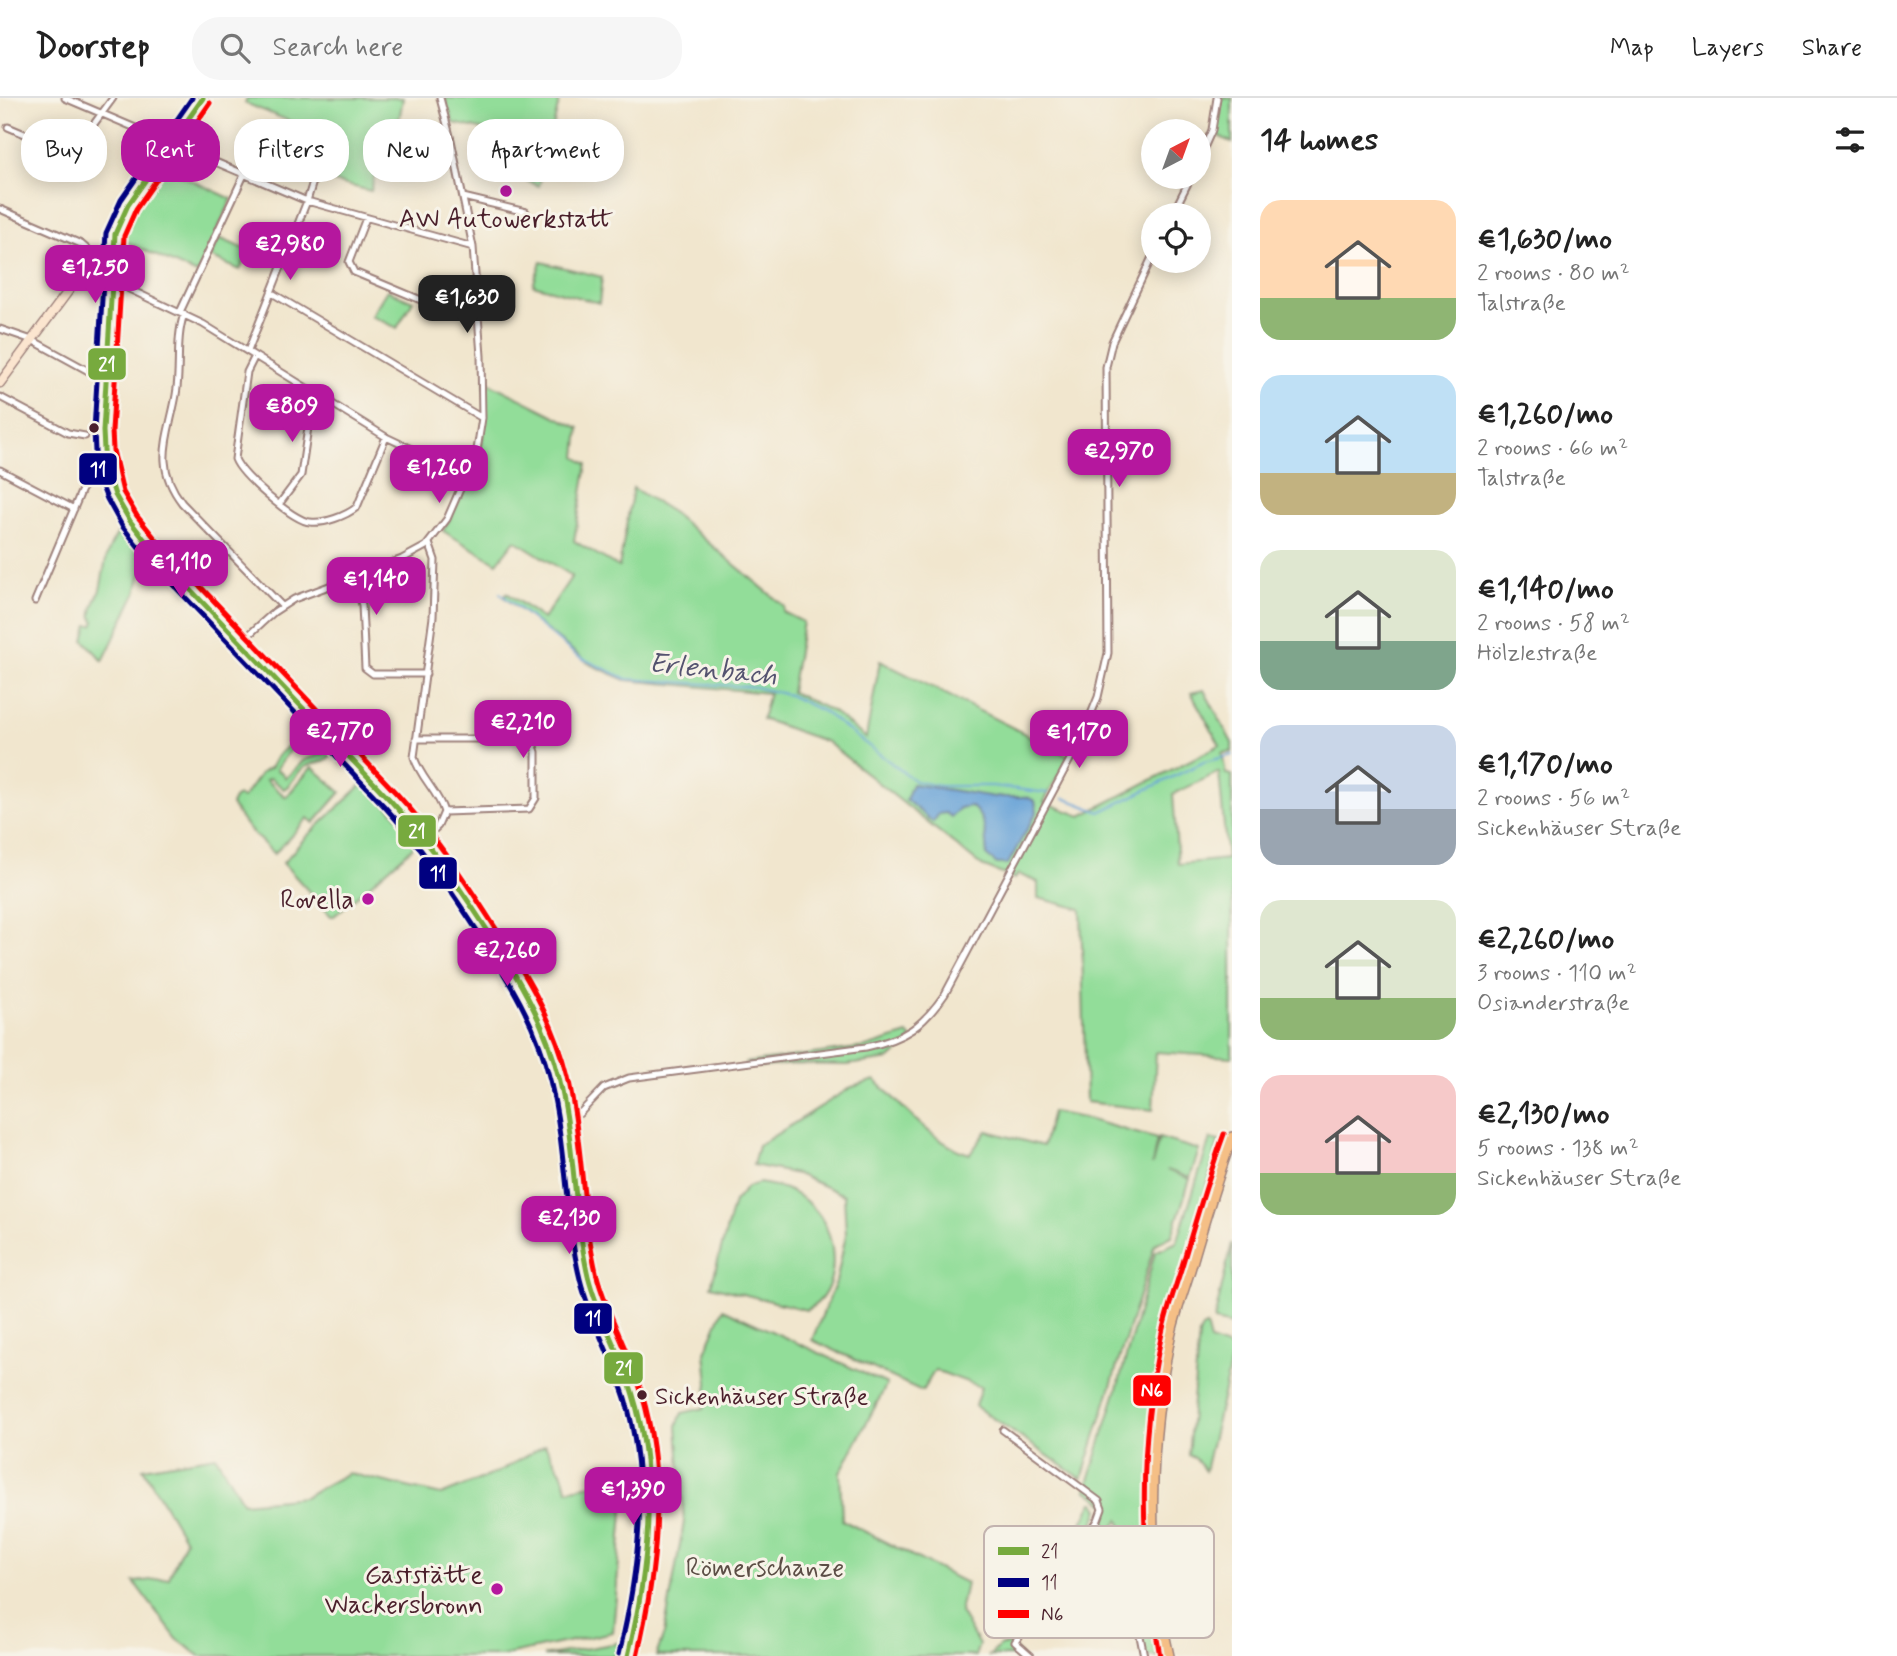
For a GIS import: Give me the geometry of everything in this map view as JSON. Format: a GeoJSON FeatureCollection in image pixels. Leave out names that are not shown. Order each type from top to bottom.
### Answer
{"type":"FeatureCollection","features":[{"type":"Feature","properties":{"kind":"main road"},"geometry":{"type":"LineString","coordinates":[[1154,1526],[1158,1417],[1170,1336],[1216,1179],[1232,1138]]}},
{"type":"Feature","properties":{"kind":"main road"},"geometry":{"type":"LineString","coordinates":[[1167,1638],[1169,1656]]}},
{"type":"Feature","properties":{"kind":"street"},"geometry":{"type":"LineString","coordinates":[[65,98],[121,122]]}},
{"type":"Feature","properties":{"kind":"street"},"geometry":{"type":"LineString","coordinates":[[8,127],[72,154],[113,98]]}},
{"type":"Feature","properties":{"kind":"street"},"geometry":{"type":"LineString","coordinates":[[188,119],[203,98]]}},
{"type":"Feature","properties":{"kind":"street"},"geometry":{"type":"LineString","coordinates":[[241,642],[282,606],[307,593],[410,556],[429,543],[447,519],[477,450],[482,418],[479,318],[472,247],[440,98]]}},
{"type":"Feature","properties":{"kind":"street"},"geometry":{"type":"LineString","coordinates":[[1211,132],[1217,98]]}},
{"type":"Feature","properties":{"kind":"street"},"geometry":{"type":"LineString","coordinates":[[144,182],[121,216],[115,234],[110,280],[103,432],[106,472],[115,498],[136,530],[424,839],[484,926],[530,1001],[556,1064],[569,1124],[579,1226],[588,1276],[634,1398],[647,1465],[646,1546],[628,1656]]}},
{"type":"Feature","properties":{"kind":"street"},"geometry":{"type":"LineString","coordinates":[[241,182],[182,313],[176,394],[164,442],[165,466],[169,483],[182,503],[282,606]]}},
{"type":"Feature","properties":{"kind":"street"},"geometry":{"type":"LineString","coordinates":[[261,182],[307,201],[472,247]]}},
{"type":"Feature","properties":{"kind":"street"},"geometry":{"type":"LineString","coordinates":[[248,351],[313,182]]}},
{"type":"Feature","properties":{"kind":"street"},"geometry":{"type":"LineString","coordinates":[[463,197],[526,212]]}},
{"type":"Feature","properties":{"kind":"street"},"geometry":{"type":"LineString","coordinates":[[0,209],[81,244],[96,257],[112,258]]}},
{"type":"Feature","properties":{"kind":"street"},"geometry":{"type":"LineString","coordinates":[[366,218],[349,262],[354,272],[464,318],[479,318]]}},
{"type":"Feature","properties":{"kind":"street"},"geometry":{"type":"LineString","coordinates":[[0,383],[96,257]]}},
{"type":"Feature","properties":{"kind":"street"},"geometry":{"type":"LineString","coordinates":[[569,1124],[604,1088],[629,1078],[866,1047],[887,1042],[917,1027],[933,1012],[1081,739],[1098,697],[1108,653],[1106,368],[1112,342],[1145,273]]}},
{"type":"Feature","properties":{"kind":"street"},"geometry":{"type":"LineString","coordinates":[[110,280],[182,313],[386,438],[466,475]]}},
{"type":"Feature","properties":{"kind":"street"},"geometry":{"type":"LineString","coordinates":[[272,293],[482,418]]}},
{"type":"Feature","properties":{"kind":"street"},"geometry":{"type":"LineString","coordinates":[[0,329],[32,340],[106,380]]}},
{"type":"Feature","properties":{"kind":"street"},"geometry":{"type":"LineString","coordinates":[[256,356],[247,372],[235,459],[241,470],[295,516],[308,522],[321,521],[352,511],[362,500],[386,438]]}},
{"type":"Feature","properties":{"kind":"street"},"geometry":{"type":"LineString","coordinates":[[280,503],[301,475],[311,407],[316,394]]}},
{"type":"Feature","properties":{"kind":"street"},"geometry":{"type":"LineString","coordinates":[[0,397],[68,433],[85,436]]}},
{"type":"Feature","properties":{"kind":"street"},"geometry":{"type":"LineString","coordinates":[[0,470],[74,509]]}},
{"type":"Feature","properties":{"kind":"street"},"geometry":{"type":"LineString","coordinates":[[35,601],[86,482],[95,475],[106,472]]}},
{"type":"Feature","properties":{"kind":"street"},"geometry":{"type":"LineString","coordinates":[[424,839],[438,826],[444,811],[414,757],[433,617],[435,556],[429,543]]}},
{"type":"Feature","properties":{"kind":"street"},"geometry":{"type":"LineString","coordinates":[[354,577],[362,605],[365,668],[373,674],[426,674]]}},
{"type":"Feature","properties":{"kind":"street"},"geometry":{"type":"LineString","coordinates":[[416,739],[522,739],[529,741],[535,748],[536,798],[529,809],[444,811]]}},
{"type":"Feature","properties":{"kind":"street"},"geometry":{"type":"LineString","coordinates":[[1003,1430],[1099,1500],[1102,1509],[1094,1526]]}},
{"type":"Feature","properties":{"kind":"street"},"geometry":{"type":"LineString","coordinates":[[1018,1638],[1015,1642],[1031,1656]]}},
{"type":"Feature","properties":{"kind":"street"},"geometry":{"type":"LineString","coordinates":[[1141,1638],[1144,1656]]}},
{"type":"Feature","properties":{"kind":"green space"},"geometry":{"type":"Polygon","coordinates":[[[247,98],[403,98],[399,119],[363,119],[363,182],[373,182],[371,191],[334,182],[349,182],[349,119],[284,119],[245,103],[247,98]]]}},
{"type":"Feature","properties":{"kind":"green space"},"geometry":{"type":"Polygon","coordinates":[[[445,98],[560,98],[555,119],[467,119],[467,126],[453,123],[445,98]]]}},
{"type":"Feature","properties":{"kind":"green space"},"geometry":{"type":"Polygon","coordinates":[[[1220,98],[1232,98],[1232,143],[1213,133],[1220,98]]]}},
{"type":"Feature","properties":{"kind":"green space"},"geometry":{"type":"Polygon","coordinates":[[[145,182],[195,182],[232,199],[197,274],[121,240],[115,234],[145,182]]]}},
{"type":"Feature","properties":{"kind":"green space"},"geometry":{"type":"Polygon","coordinates":[[[219,238],[249,251],[240,270],[210,257],[219,238]]]}},
{"type":"Feature","properties":{"kind":"green space"},"geometry":{"type":"Polygon","coordinates":[[[541,262],[602,277],[599,303],[533,285],[541,262]]]}},
{"type":"Feature","properties":{"kind":"green space"},"geometry":{"type":"Polygon","coordinates":[[[387,290],[413,301],[397,328],[371,316],[387,290]]]}},
{"type":"Feature","properties":{"kind":"green space"},"geometry":{"type":"Polygon","coordinates":[[[485,381],[579,428],[576,457],[587,464],[574,541],[619,567],[633,488],[673,513],[784,606],[783,612],[803,622],[791,692],[832,711],[866,738],[880,661],[1069,756],[1044,802],[1081,816],[1220,745],[1191,693],[1204,690],[1232,743],[1232,752],[1222,753],[1226,774],[1232,775],[1232,1057],[1156,1052],[1153,1110],[1086,1102],[1081,909],[1038,898],[1038,882],[1018,874],[1015,879],[982,866],[827,742],[762,719],[769,693],[626,680],[591,665],[504,597],[507,593],[543,619],[572,576],[515,540],[497,563],[443,531],[467,485],[481,447],[485,422],[485,381]],[[1219,772],[1173,794],[1178,864],[1227,859],[1219,772]]]}},
{"type":"Feature","properties":{"kind":"green space"},"geometry":{"type":"Polygon","coordinates":[[[119,532],[125,532],[149,563],[140,577],[136,593],[103,661],[84,640],[88,625],[95,622],[93,609],[105,564],[119,532]]]}},
{"type":"Feature","properties":{"kind":"green space"},"geometry":{"type":"Polygon","coordinates":[[[307,724],[305,733],[276,770],[286,778],[304,760],[327,752],[331,755],[302,769],[284,789],[270,778],[266,780],[286,797],[312,767],[341,792],[314,823],[308,818],[274,854],[249,829],[231,805],[238,796],[243,798],[261,773],[271,767],[277,756],[291,743],[300,727],[307,724]]]}},
{"type":"Feature","properties":{"kind":"green space"},"geometry":{"type":"Polygon","coordinates":[[[364,783],[418,840],[411,849],[331,916],[283,863],[304,839],[364,783]]]}},
{"type":"Feature","properties":{"kind":"green space"},"geometry":{"type":"Polygon","coordinates":[[[908,1034],[912,1039],[890,1059],[847,1065],[795,1064],[761,1067],[744,1063],[866,1047],[908,1034]]]}},
{"type":"Feature","properties":{"kind":"green space"},"geometry":{"type":"Polygon","coordinates":[[[875,1080],[931,1133],[957,1150],[970,1154],[987,1131],[1043,1146],[1052,1112],[1157,1139],[1152,1165],[1159,1138],[1199,1150],[1190,1178],[1167,1170],[1190,1179],[1172,1236],[1155,1244],[1082,1479],[975,1406],[981,1387],[935,1370],[922,1391],[812,1340],[836,1282],[846,1235],[844,1195],[797,1174],[753,1165],[758,1146],[852,1087],[875,1080]]]}},
{"type":"Feature","properties":{"kind":"green space"},"geometry":{"type":"Polygon","coordinates":[[[1210,1139],[1219,1141],[1167,1335],[1150,1526],[1122,1526],[1119,1520],[1114,1526],[1108,1526],[1104,1523],[1110,1507],[1086,1490],[1155,1252],[1177,1242],[1210,1139]]]}},
{"type":"Feature","properties":{"kind":"green space"},"geometry":{"type":"Polygon","coordinates":[[[759,1183],[783,1188],[804,1199],[824,1222],[829,1235],[833,1265],[831,1279],[826,1292],[817,1303],[806,1310],[711,1286],[734,1202],[747,1187],[759,1183]]]}},
{"type":"Feature","properties":{"kind":"green space"},"geometry":{"type":"Polygon","coordinates":[[[1232,1243],[1232,1325],[1214,1321],[1232,1243]]]}},
{"type":"Feature","properties":{"kind":"green space","name":"Römerschanze"},"geometry":{"type":"Polygon","coordinates":[[[723,1309],[887,1384],[840,1473],[842,1520],[966,1583],[960,1612],[979,1645],[975,1656],[656,1656],[664,1634],[684,1522],[677,1426],[682,1413],[704,1408],[708,1384],[705,1352],[723,1309]]]}},
{"type":"Feature","properties":{"kind":"green space"},"geometry":{"type":"Polygon","coordinates":[[[1206,1326],[1210,1341],[1232,1349],[1232,1356],[1205,1471],[1195,1458],[1188,1455],[1199,1335],[1206,1326]]]}},
{"type":"Feature","properties":{"kind":"green space"},"geometry":{"type":"Polygon","coordinates":[[[545,1445],[568,1490],[626,1477],[613,1632],[502,1656],[200,1656],[177,1639],[134,1582],[169,1578],[185,1540],[143,1468],[216,1456],[243,1503],[304,1497],[348,1473],[441,1495],[498,1472],[545,1445]]]}},
{"type":"Feature","properties":{"kind":"green space"},"geometry":{"type":"Polygon","coordinates":[[[1095,1502],[1099,1509],[1096,1518],[1091,1526],[1081,1526],[1095,1502]]]}},
{"type":"Feature","properties":{"kind":"green space"},"geometry":{"type":"Polygon","coordinates":[[[1142,1638],[1160,1638],[1163,1656],[1144,1656],[1142,1638]]]}},
{"type":"Feature","properties":{"kind":"green space"},"geometry":{"type":"Polygon","coordinates":[[[618,1643],[622,1645],[621,1656],[543,1656],[618,1643]]]}},
{"type":"Feature","properties":{"kind":"green space"},"geometry":{"type":"Polygon","coordinates":[[[1001,1645],[1012,1645],[1020,1656],[989,1656],[1001,1645]]]}},
{"type":"Feature","properties":{"kind":"water"},"geometry":{"type":"Polygon","coordinates":[[[912,784],[995,797],[1027,797],[1035,801],[1037,811],[1008,864],[997,864],[987,856],[983,822],[971,806],[960,808],[951,817],[946,813],[939,814],[933,822],[906,800],[912,784]]]}},
{"type":"Feature","properties":{"kind":"waterway","name":"Erlenbach"},"geometry":{"type":"LineString","coordinates":[[500,593],[577,656],[627,679],[755,687],[789,695],[824,712],[915,781],[940,786],[992,786],[1048,793]]}},
{"type":"Feature","properties":{"kind":"waterway","name":"Erlenbach"},"geometry":{"type":"LineString","coordinates":[[1064,798],[1100,812],[1204,762],[1232,755]]}},
{"type":"Feature","properties":{"kind":"transit line","name":"11"},"geometry":{"type":"LineString","coordinates":[[192,98],[121,200],[106,233],[94,430],[101,484],[122,526],[145,555],[409,835],[476,929],[529,1020],[544,1059],[555,1105],[580,1279],[589,1309],[625,1398],[633,1429],[639,1526],[632,1591],[619,1654]]}},
{"type":"Feature","properties":{"kind":"transit line","name":"21"},"geometry":{"type":"LineString","coordinates":[[203,98],[128,205],[115,234],[103,431],[106,467],[115,495],[130,521],[152,549],[390,800],[427,844],[494,940],[517,978],[546,1036],[564,1103],[579,1227],[588,1276],[633,1395],[646,1460],[648,1526],[641,1591],[628,1656]]}},
{"type":"Feature","properties":{"kind":"transit line","name":"N6"},"geometry":{"type":"LineString","coordinates":[[210,103],[136,209],[124,236],[112,431],[113,450],[123,492],[137,516],[159,543],[423,824],[503,939],[526,977],[555,1035],[573,1102],[597,1276],[642,1394],[655,1459],[657,1492],[654,1558],[637,1656]]}},
{"type":"Feature","properties":{"kind":"transit line","name":"N6"},"geometry":{"type":"LineString","coordinates":[[1145,1526],[1149,1413],[1162,1333],[1224,1134]]}},
{"type":"Feature","properties":{"kind":"transit line","name":"N6"},"geometry":{"type":"LineString","coordinates":[[1157,1638],[1160,1656]]}},
{"type":"Feature","properties":{"kind":"place","name":"AW Autowerkstatt"},"geometry":{"type":"Point","coordinates":[506,191]}},
{"type":"Feature","properties":{"kind":"place","name":"Rovella"},"geometry":{"type":"Point","coordinates":[368,899]}},
{"type":"Feature","properties":{"kind":"place","name":"Sickenhäuser Straße"},"geometry":{"type":"Point","coordinates":[642,1395]}},
{"type":"Feature","properties":{"kind":"place","name":"Gaststätte Wackersbronn"},"geometry":{"type":"Point","coordinates":[497,1589]}}]}
